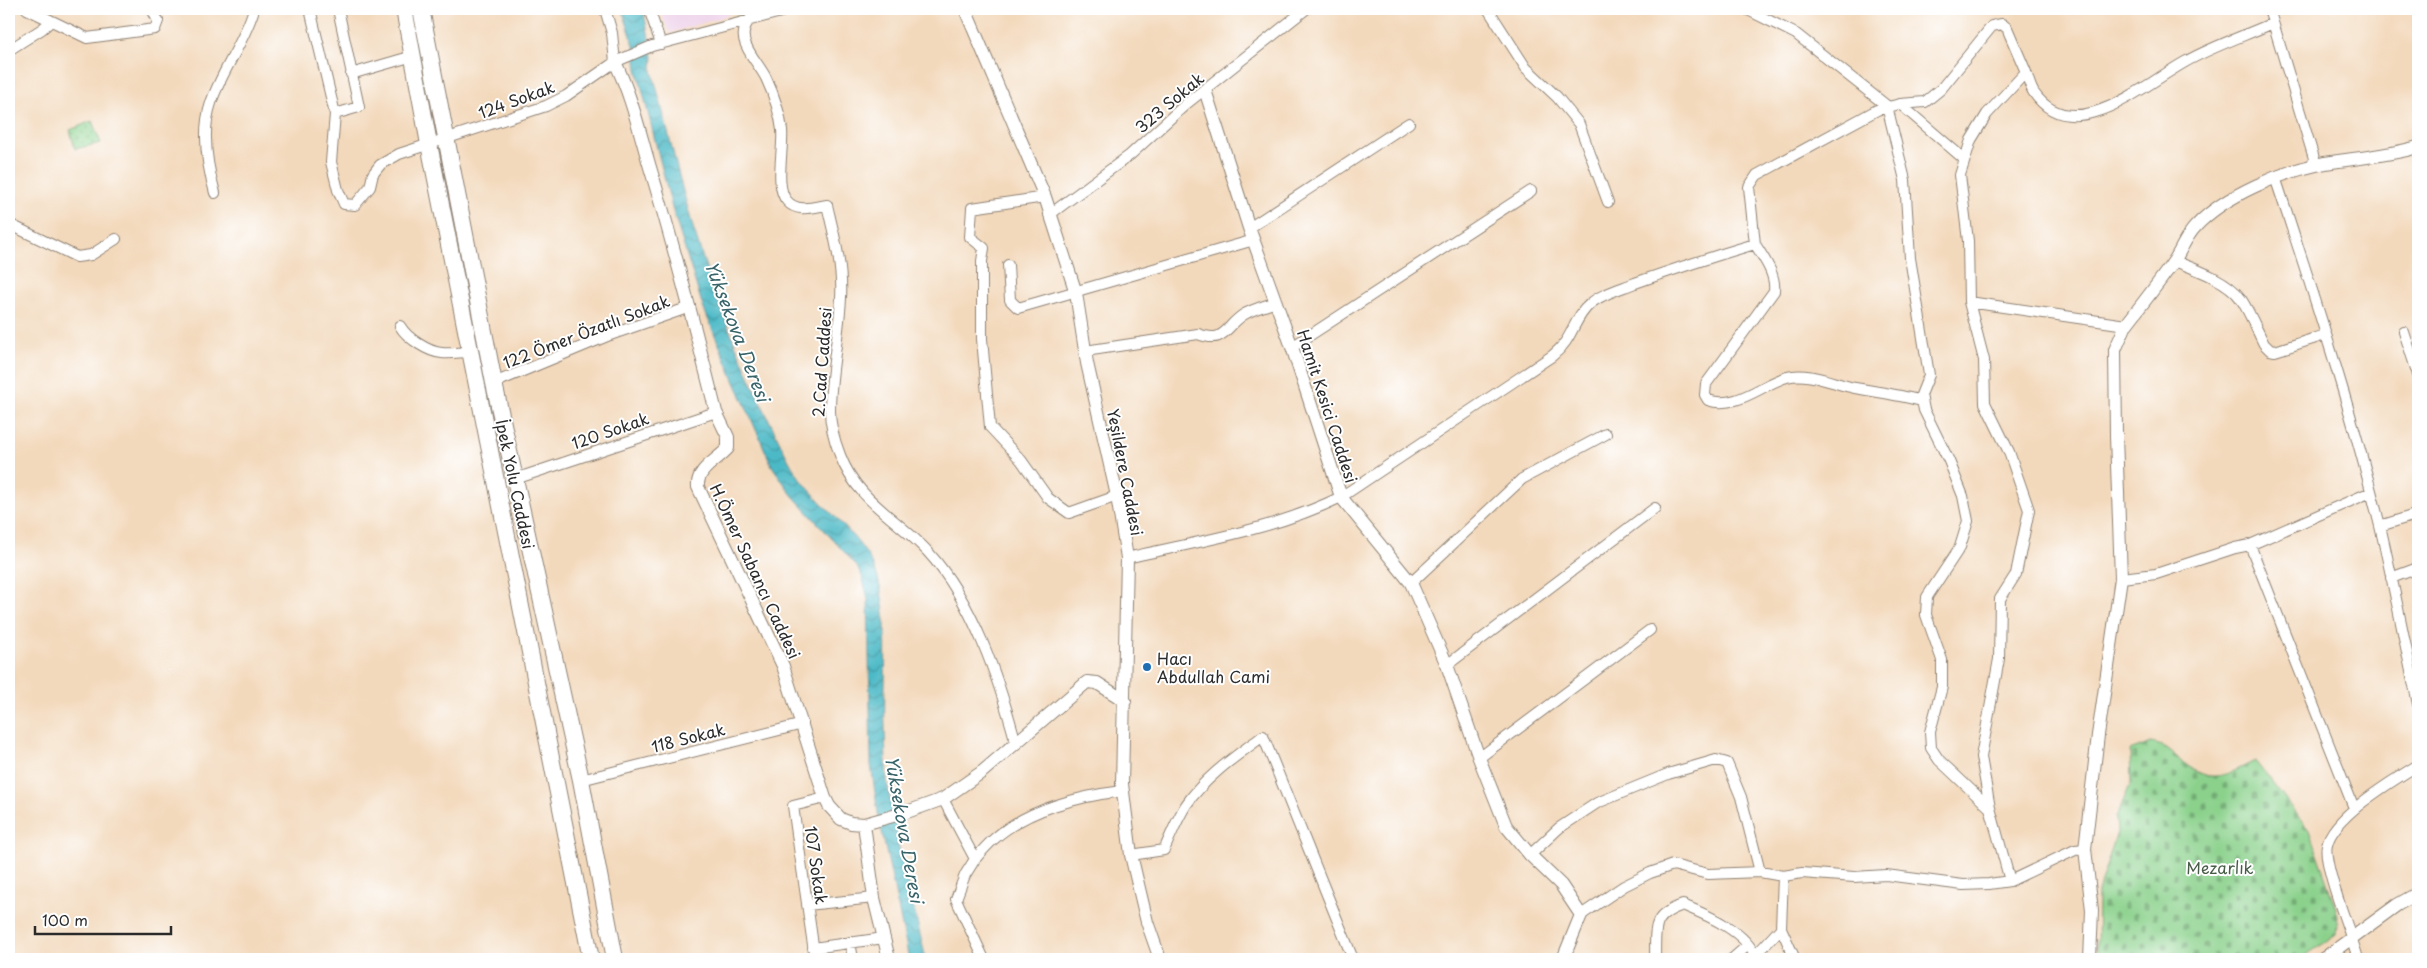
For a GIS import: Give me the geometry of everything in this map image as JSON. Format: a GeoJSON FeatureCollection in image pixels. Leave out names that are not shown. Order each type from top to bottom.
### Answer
{"type":"FeatureCollection","features":[{"type":"Feature","properties":{"kind":"highway","name":"İpek Yolu Caddesi"},"geometry":{"type":"LineString","coordinates":[[404,9],[429,144],[591,959]]}},
{"type":"Feature","properties":{"kind":"highway","name":"İpek Yolu Caddesi"},"geometry":{"type":"LineString","coordinates":[[421,9],[494,383],[581,780],[615,959]]}},
{"type":"Feature","properties":{"kind":"street"},"geometry":{"type":"LineString","coordinates":[[27,9],[50,22],[87,38],[155,29],[158,25],[152,9]]}},
{"type":"Feature","properties":{"kind":"street"},"geometry":{"type":"LineString","coordinates":[[215,193],[206,145],[206,118],[211,102],[242,41],[254,9]]}},
{"type":"Feature","properties":{"kind":"street"},"geometry":{"type":"LineString","coordinates":[[310,9],[335,114],[358,107],[338,9]]}},
{"type":"Feature","properties":{"kind":"street"},"geometry":{"type":"LineString","coordinates":[[605,9],[612,33],[615,62]]}},
{"type":"Feature","properties":{"kind":"street"},"geometry":{"type":"LineString","coordinates":[[649,9],[657,45]]}},
{"type":"Feature","properties":{"kind":"street","name":"2.Cad Caddesi"},"geometry":{"type":"LineString","coordinates":[[753,9],[754,15],[748,21],[743,37],[745,45],[766,78],[782,129],[780,187],[787,202],[800,209],[827,205],[832,224],[840,271],[841,297],[830,412],[832,433],[841,458],[860,492],[928,552],[962,597],[1003,695],[1016,743]]}},
{"type":"Feature","properties":{"kind":"street","name":"124 Sokak"},"geometry":{"type":"LineString","coordinates":[[335,114],[331,162],[338,190],[344,204],[355,206],[370,187],[373,174],[380,165],[399,154],[546,106],[566,96],[615,62],[657,45],[792,9]]}},
{"type":"Feature","properties":{"kind":"street","name":"Yeşildere Caddesi"},"geometry":{"type":"LineString","coordinates":[[964,9],[1045,197],[1076,293],[1085,351],[1117,496],[1127,558],[1123,791],[1131,855],[1147,922],[1160,959]]}},
{"type":"Feature","properties":{"kind":"street","name":"323 Sokak"},"geometry":{"type":"LineString","coordinates":[[1050,215],[1130,155],[1186,104],[1306,9]]}},
{"type":"Feature","properties":{"kind":"street"},"geometry":{"type":"LineString","coordinates":[[1488,9],[1526,68],[1557,97],[1578,124],[1608,202]]}},
{"type":"Feature","properties":{"kind":"street"},"geometry":{"type":"LineString","coordinates":[[1746,9],[1796,34],[1887,106],[1905,180],[1910,258],[1929,376],[1921,395],[1922,401],[1924,410],[1963,496],[1968,521],[1960,547],[1926,597],[1926,615],[1942,660],[1942,687],[1930,732],[1931,748],[1939,760],[1990,808]]}},
{"type":"Feature","properties":{"kind":"street"},"geometry":{"type":"LineString","coordinates":[[2269,9],[2316,165]]}},
{"type":"Feature","properties":{"kind":"street"},"geometry":{"type":"LineString","coordinates":[[9,50],[50,22]]}},
{"type":"Feature","properties":{"kind":"street"},"geometry":{"type":"LineString","coordinates":[[1922,401],[1882,391],[1855,388],[1797,375],[1786,377],[1738,399],[1724,402],[1708,400],[1705,395],[1706,384],[1774,291],[1775,282],[1772,274],[1755,244],[1749,187],[1753,178],[1788,157],[1887,106],[1925,102],[1941,88],[1985,32],[1997,24],[2007,28],[2034,92],[2048,107],[2064,114],[2082,115],[2100,112],[2186,61],[2273,23]]}},
{"type":"Feature","properties":{"kind":"street"},"geometry":{"type":"LineString","coordinates":[[351,74],[413,56]]}},
{"type":"Feature","properties":{"kind":"street","name":"H.Ömer Sabancı Caddesi"},"geometry":{"type":"LineString","coordinates":[[615,62],[636,113],[642,142],[690,306],[716,412],[728,437],[728,448],[702,472],[699,477],[698,487],[783,666],[825,798],[834,813],[841,818],[850,823],[868,823]]}},
{"type":"Feature","properties":{"kind":"street"},"geometry":{"type":"LineString","coordinates":[[2010,881],[1990,808],[1982,757],[1999,659],[2000,599],[2016,574],[2029,510],[2009,452],[1985,403],[1984,360],[1969,302],[1968,240],[1960,175],[1971,140],[1987,114],[2026,72]]}},
{"type":"Feature","properties":{"kind":"street","name":"Hamit Kesici Caddesi"},"geometry":{"type":"LineString","coordinates":[[1205,90],[1249,228],[1292,347],[1341,497],[1411,583],[1447,665],[1478,758],[1506,826],[1530,855],[1561,885],[1581,915]]}},
{"type":"Feature","properties":{"kind":"street"},"geometry":{"type":"LineString","coordinates":[[1900,104],[1964,159]]}},
{"type":"Feature","properties":{"kind":"street"},"geometry":{"type":"LineString","coordinates":[[1249,228],[1409,123]]}},
{"type":"Feature","properties":{"kind":"street"},"geometry":{"type":"LineString","coordinates":[[2090,959],[2092,910],[2085,849],[2098,735],[2121,578],[2116,436],[2116,350],[2126,325],[2174,261],[2186,238],[2196,225],[2236,197],[2275,177],[2316,165],[2395,154],[2418,147]]}},
{"type":"Feature","properties":{"kind":"street"},"geometry":{"type":"LineString","coordinates":[[2275,177],[2325,335],[2371,492],[2418,704]]}},
{"type":"Feature","properties":{"kind":"street"},"geometry":{"type":"LineString","coordinates":[[1292,347],[1530,191]]}},
{"type":"Feature","properties":{"kind":"street"},"geometry":{"type":"LineString","coordinates":[[1045,197],[972,208],[970,237],[984,248],[982,261],[982,339],[990,426],[1021,460],[1048,498],[1069,513],[1117,496]]}},
{"type":"Feature","properties":{"kind":"street"},"geometry":{"type":"LineString","coordinates":[[9,224],[77,257],[91,255],[116,239]]}},
{"type":"Feature","properties":{"kind":"street"},"geometry":{"type":"LineString","coordinates":[[1008,265],[1010,300],[1018,308],[1076,293],[1254,240]]}},
{"type":"Feature","properties":{"kind":"street"},"geometry":{"type":"LineString","coordinates":[[1127,558],[1252,530],[1315,510],[1341,497],[1552,356],[1568,341],[1584,310],[1591,302],[1614,291],[1698,260],[1755,244]]}},
{"type":"Feature","properties":{"kind":"street"},"geometry":{"type":"LineString","coordinates":[[2174,261],[2201,272],[2234,292],[2240,299],[2264,344],[2270,350],[2275,351],[2325,335]]}},
{"type":"Feature","properties":{"kind":"street"},"geometry":{"type":"LineString","coordinates":[[1085,351],[1198,334],[1216,338],[1225,334],[1244,314],[1276,302]]}},
{"type":"Feature","properties":{"kind":"street"},"geometry":{"type":"LineString","coordinates":[[1969,302],[2126,325]]}},
{"type":"Feature","properties":{"kind":"street","name":"122 Ömer Özatlı Sokak"},"geometry":{"type":"LineString","coordinates":[[494,383],[610,335],[690,306]]}},
{"type":"Feature","properties":{"kind":"street"},"geometry":{"type":"LineString","coordinates":[[400,326],[418,343],[432,350],[441,353],[470,352]]}},
{"type":"Feature","properties":{"kind":"street"},"geometry":{"type":"LineString","coordinates":[[2404,332],[2418,375]]}},
{"type":"Feature","properties":{"kind":"street","name":"120 Sokak"},"geometry":{"type":"LineString","coordinates":[[515,479],[716,412]]}},
{"type":"Feature","properties":{"kind":"street"},"geometry":{"type":"LineString","coordinates":[[1411,583],[1522,479],[1606,434]]}},
{"type":"Feature","properties":{"kind":"street"},"geometry":{"type":"LineString","coordinates":[[2121,578],[2156,574],[2235,548],[2250,546],[2371,492]]}},
{"type":"Feature","properties":{"kind":"street"},"geometry":{"type":"LineString","coordinates":[[1447,665],[1655,508]]}},
{"type":"Feature","properties":{"kind":"street"},"geometry":{"type":"LineString","coordinates":[[2380,526],[2418,514]]}},
{"type":"Feature","properties":{"kind":"street"},"geometry":{"type":"LineString","coordinates":[[2250,546],[2354,808]]}},
{"type":"Feature","properties":{"kind":"street"},"geometry":{"type":"LineString","coordinates":[[2391,578],[2418,568]]}},
{"type":"Feature","properties":{"kind":"street"},"geometry":{"type":"LineString","coordinates":[[1478,758],[1650,630]]}},
{"type":"Feature","properties":{"kind":"street"},"geometry":{"type":"LineString","coordinates":[[889,959],[874,898],[868,823],[943,799],[982,772],[1087,682],[1097,683],[1125,701]]}},
{"type":"Feature","properties":{"kind":"street","name":"118 Sokak"},"geometry":{"type":"LineString","coordinates":[[581,780],[803,724]]}},
{"type":"Feature","properties":{"kind":"street"},"geometry":{"type":"LineString","coordinates":[[1131,855],[1164,850],[1185,806],[1194,795],[1218,770],[1263,736],[1353,959]]}},
{"type":"Feature","properties":{"kind":"street"},"geometry":{"type":"LineString","coordinates":[[1530,855],[1559,828],[1597,803],[1668,774],[1716,760],[1727,764],[1740,797],[1760,872]]}},
{"type":"Feature","properties":{"kind":"street"},"geometry":{"type":"LineString","coordinates":[[2358,959],[2353,937],[2329,869],[2326,844],[2339,824],[2354,808],[2418,765]]}},
{"type":"Feature","properties":{"kind":"street"},"geometry":{"type":"LineString","coordinates":[[984,959],[956,899],[965,875],[976,858],[994,838],[1016,822],[1094,794],[1123,791]]}},
{"type":"Feature","properties":{"kind":"street","name":"107 Sokak"},"geometry":{"type":"LineString","coordinates":[[815,959],[794,806],[825,798]]}},
{"type":"Feature","properties":{"kind":"street"},"geometry":{"type":"LineString","coordinates":[[943,799],[976,858]]}},
{"type":"Feature","properties":{"kind":"street"},"geometry":{"type":"LineString","coordinates":[[1564,959],[1581,915],[1624,886],[1650,873],[1673,865],[1708,874],[1760,872],[1783,876],[1802,873],[1854,877],[1886,876],[1964,885],[2010,881],[2075,850],[2085,849]]}},
{"type":"Feature","properties":{"kind":"street"},"geometry":{"type":"LineString","coordinates":[[1783,876],[1781,928],[1795,959]]}},
{"type":"Feature","properties":{"kind":"street"},"geometry":{"type":"LineString","coordinates":[[2323,959],[2397,905],[2418,894]]}},
{"type":"Feature","properties":{"kind":"street"},"geometry":{"type":"LineString","coordinates":[[807,905],[874,898]]}},
{"type":"Feature","properties":{"kind":"street"},"geometry":{"type":"LineString","coordinates":[[1655,959],[1657,923],[1667,911],[1683,905],[1706,914],[1737,933],[1755,958],[1781,928]]}},
{"type":"Feature","properties":{"kind":"street"},"geometry":{"type":"LineString","coordinates":[[813,948],[884,938]]}},
{"type":"Feature","properties":{"kind":"street"},"geometry":{"type":"LineString","coordinates":[[850,942],[853,959]]}},
{"type":"Feature","properties":{"kind":"street"},"geometry":{"type":"LineString","coordinates":[[1732,959],[1747,946]]}},
{"type":"Feature","properties":{"kind":"shaded area"},"geometry":{"type":"Polygon","coordinates":[[[659,9],[727,9],[729,15],[670,33],[659,9]]]}},
{"type":"Feature","properties":{"kind":"green space"},"geometry":{"type":"Polygon","coordinates":[[[92,121],[101,143],[75,149],[70,130],[92,121]]]}},
{"type":"Feature","properties":{"kind":"green space","name":"Mezarlık"},"geometry":{"type":"Polygon","coordinates":[[[2151,743],[2166,748],[2189,767],[2207,775],[2224,775],[2255,761],[2309,830],[2338,915],[2336,934],[2301,959],[2097,959],[2098,892],[2117,832],[2116,817],[2131,783],[2130,751],[2151,743]]]}},
{"type":"Feature","properties":{"kind":"water"},"geometry":{"type":"Polygon","coordinates":[[[622,9],[643,9],[653,56],[652,70],[693,227],[724,316],[748,374],[797,474],[862,547],[872,562],[878,578],[882,596],[886,653],[887,781],[898,843],[926,959],[909,959],[878,813],[871,765],[868,599],[862,576],[856,565],[792,495],[772,466],[703,307],[672,208],[637,69],[634,45],[622,9]]]}},
{"type":"Feature","properties":{"kind":"place","name":"Hacı Abdullah Cami"},"geometry":{"type":"Point","coordinates":[1147,667]}},
{"type":"Feature","properties":{"kind":"water label","name":"Yüksekova Deresi"},"geometry":{"type":"Point","coordinates":[738,331]}},
{"type":"Feature","properties":{"kind":"water label","name":"Yüksekova Deresi"},"geometry":{"type":"Point","coordinates":[905,829]}}]}
